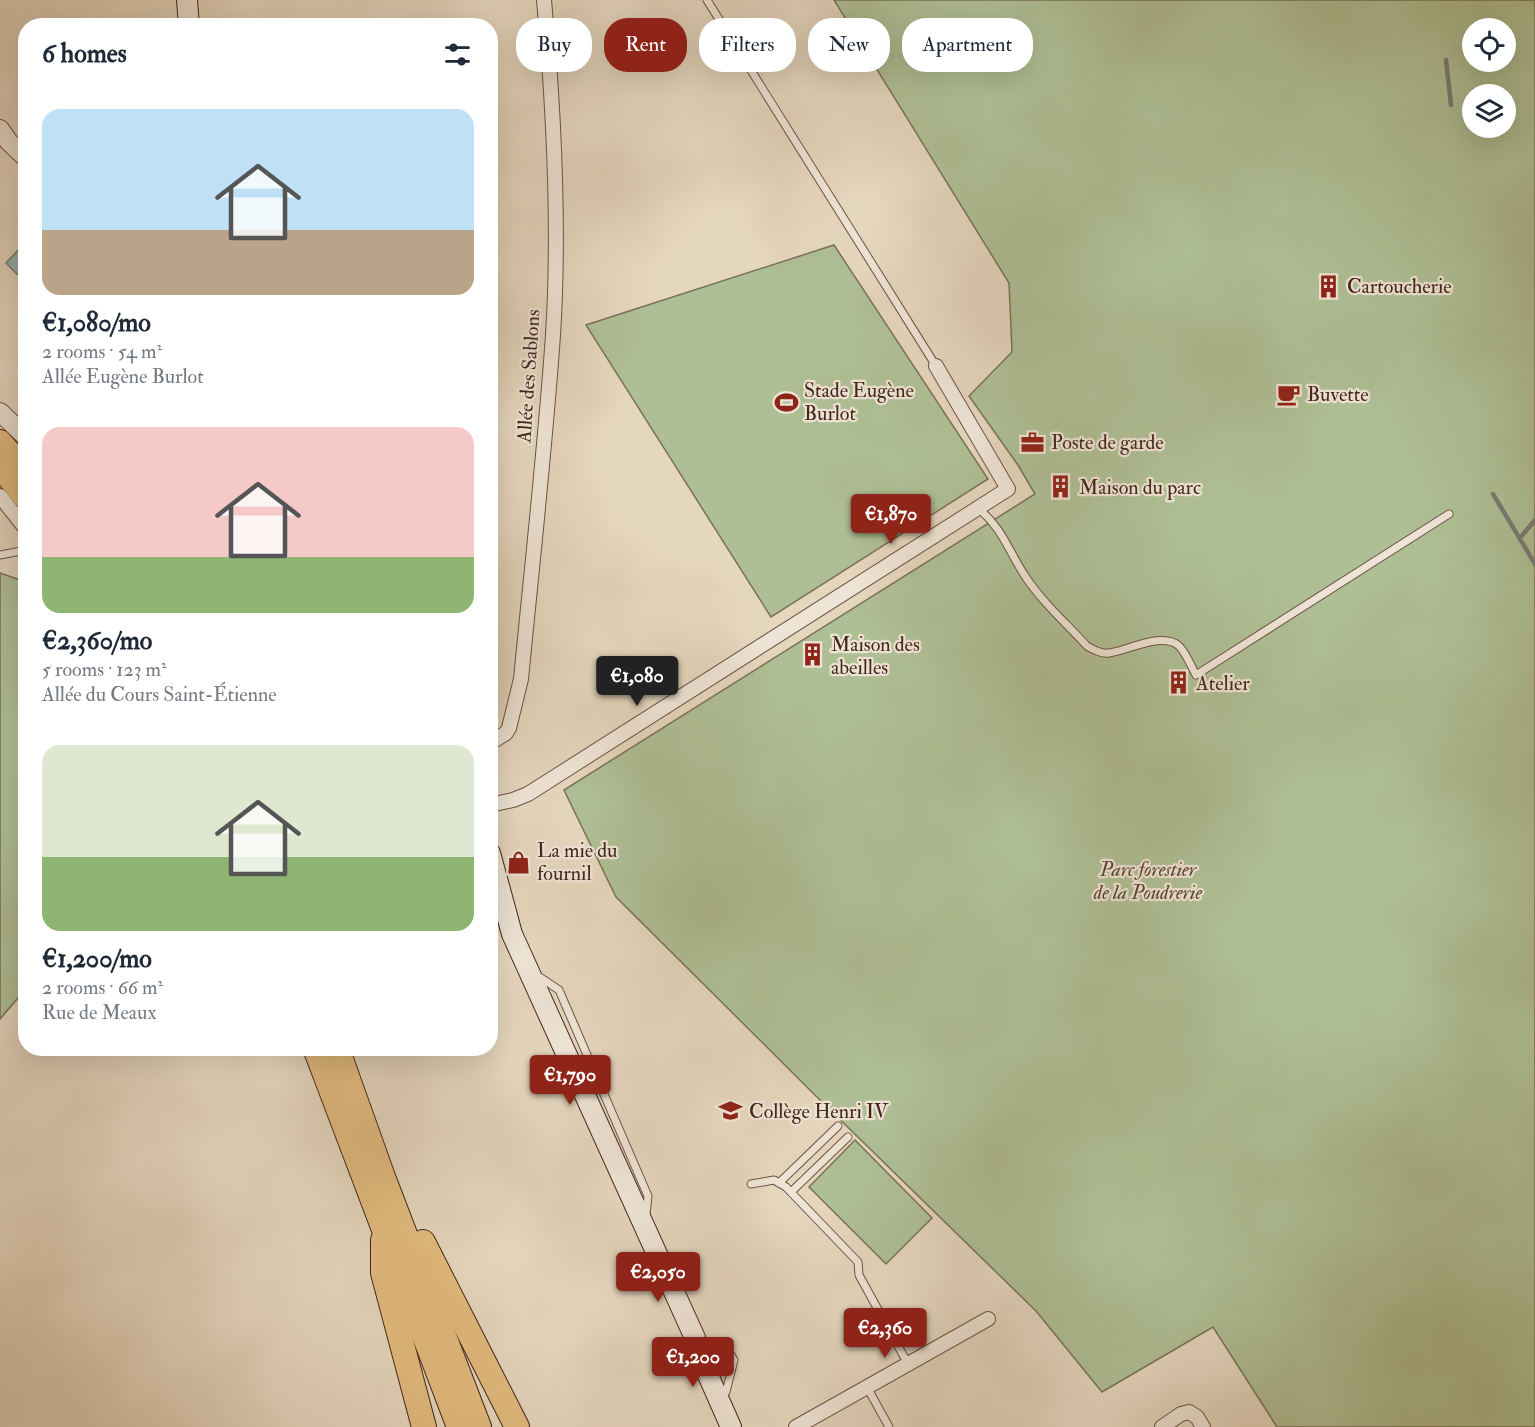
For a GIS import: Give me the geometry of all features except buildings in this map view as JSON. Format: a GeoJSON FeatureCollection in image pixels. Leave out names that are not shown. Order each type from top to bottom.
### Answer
{"type":"FeatureCollection","features":[{"type":"Feature","properties":{"kind":"highway"},"geometry":{"type":"LineString","coordinates":[[0,442],[18,463]]}},
{"type":"Feature","properties":{"kind":"highway"},"geometry":{"type":"LineString","coordinates":[[0,466],[18,488]]}},
{"type":"Feature","properties":{"kind":"highway"},"geometry":{"type":"LineString","coordinates":[[318,1056],[459,1427]]}},
{"type":"Feature","properties":{"kind":"highway"},"geometry":{"type":"LineString","coordinates":[[340,1056],[383,1177],[479,1427]]}},
{"type":"Feature","properties":{"kind":"highway"},"geometry":{"type":"LineString","coordinates":[[383,1177],[411,1218],[517,1427]]}},
{"type":"Feature","properties":{"kind":"highway"},"geometry":{"type":"LineString","coordinates":[[384,1229],[382,1273],[424,1427]]}},
{"type":"Feature","properties":{"kind":"main road"},"geometry":{"type":"LineString","coordinates":[[187,0],[188,18]]}},
{"type":"Feature","properties":{"kind":"main road"},"geometry":{"type":"LineString","coordinates":[[498,882],[512,934],[644,1225],[660,1251],[696,1348],[731,1427]]}},
{"type":"Feature","properties":{"kind":"main road"},"geometry":{"type":"LineString","coordinates":[[498,921],[512,934]]}},
{"type":"Feature","properties":{"kind":"main road"},"geometry":{"type":"LineString","coordinates":[[694,1338],[702,1345],[743,1427]]}},
{"type":"Feature","properties":{"kind":"street","name":"Allée des Sablons"},"geometry":{"type":"LineString","coordinates":[[498,738],[509,728],[521,679],[553,334],[556,215],[554,135],[544,0]]}},
{"type":"Feature","properties":{"kind":"street"},"geometry":{"type":"LineString","coordinates":[[0,129],[18,150]]}},
{"type":"Feature","properties":{"kind":"street"},"geometry":{"type":"LineString","coordinates":[[498,803],[528,794],[1008,489],[936,366]]}},
{"type":"Feature","properties":{"kind":"street"},"geometry":{"type":"LineString","coordinates":[[0,412],[18,429]]}},
{"type":"Feature","properties":{"kind":"street"},"geometry":{"type":"LineString","coordinates":[[0,498],[18,519]]}},
{"type":"Feature","properties":{"kind":"street"},"geometry":{"type":"LineString","coordinates":[[796,1427],[988,1319]]}},
{"type":"Feature","properties":{"kind":"street"},"geometry":{"type":"LineString","coordinates":[[1162,1427],[1181,1414],[1190,1412],[1197,1417],[1203,1427]]}},
{"type":"Feature","properties":{"kind":"lane"},"geometry":{"type":"LineString","coordinates":[[707,0],[936,366]]}},
{"type":"Feature","properties":{"kind":"lane"},"geometry":{"type":"LineString","coordinates":[[978,508],[1006,540],[1037,593],[1087,646],[1096,652],[1108,653],[1153,642],[1167,641],[1178,645],[1196,675],[1449,514]]}},
{"type":"Feature","properties":{"kind":"lane"},"geometry":{"type":"LineString","coordinates":[[0,555],[18,552]]}},
{"type":"Feature","properties":{"kind":"lane"},"geometry":{"type":"LineString","coordinates":[[779,1183],[838,1126]]}},
{"type":"Feature","properties":{"kind":"lane"},"geometry":{"type":"LineString","coordinates":[[792,1192],[848,1137]]}},
{"type":"Feature","properties":{"kind":"lane"},"geometry":{"type":"LineString","coordinates":[[751,1184],[774,1180],[792,1192],[858,1262],[859,1275],[908,1364]]}},
{"type":"Feature","properties":{"kind":"lane"},"geometry":{"type":"LineString","coordinates":[[726,1392],[734,1360],[731,1354]]}},
{"type":"Feature","properties":{"kind":"lane"},"geometry":{"type":"LineString","coordinates":[[867,1387],[889,1427]]}},
{"type":"Feature","properties":{"kind":"green space","name":"Parc forestier de la Poudrerie"},"geometry":{"type":"Polygon","coordinates":[[[834,0],[1535,0],[1535,1427],[1277,1427],[1213,1327],[1102,1392],[1036,1311],[616,897],[564,790],[1035,494],[1018,465],[969,396],[1012,352],[1009,283],[879,72],[890,72],[890,18],[845,18],[834,0]]]}},
{"type":"Feature","properties":{"kind":"green space","name":"Stade Eugène Burlot"},"geometry":{"type":"Polygon","coordinates":[[[834,245],[988,479],[771,617],[586,325],[834,245]]]}},
{"type":"Feature","properties":{"kind":"green space"},"geometry":{"type":"Polygon","coordinates":[[[0,573],[18,579],[18,998],[0,1019],[0,573]]]}},
{"type":"Feature","properties":{"kind":"green space"},"geometry":{"type":"Polygon","coordinates":[[[855,1140],[932,1218],[886,1264],[809,1187],[855,1140]]]}},
{"type":"Feature","properties":{"kind":"water"},"geometry":{"type":"Polygon","coordinates":[[[18,250],[18,275],[6,263],[18,250]]]}},
{"type":"Feature","properties":{"kind":"waterway"},"geometry":{"type":"LineString","coordinates":[[1446,60],[1451,105]]}},
{"type":"Feature","properties":{"kind":"waterway"},"geometry":{"type":"LineString","coordinates":[[1493,494],[1535,564]]}},
{"type":"Feature","properties":{"kind":"waterway"},"geometry":{"type":"LineString","coordinates":[[1520,538],[1535,520]]}},
{"type":"Feature","properties":{"kind":"place","name":"Cartoucherie"},"geometry":{"type":"Point","coordinates":[1329,286]}},
{"type":"Feature","properties":{"kind":"place","name":"Buvette"},"geometry":{"type":"Point","coordinates":[1289,394]}},
{"type":"Feature","properties":{"kind":"place","name":"Stade Eugène Burlot"},"geometry":{"type":"Point","coordinates":[786,402]}},
{"type":"Feature","properties":{"kind":"place","name":"Poste de garde"},"geometry":{"type":"Point","coordinates":[1033,442]}},
{"type":"Feature","properties":{"kind":"place","name":"Maison du parc"},"geometry":{"type":"Point","coordinates":[1061,487]}},
{"type":"Feature","properties":{"kind":"place","name":"Maison des abeilles"},"geometry":{"type":"Point","coordinates":[813,655]}},
{"type":"Feature","properties":{"kind":"place","name":"Atelier"},"geometry":{"type":"Point","coordinates":[1178,683]}},
{"type":"Feature","properties":{"kind":"place","name":"La mie du fournil"},"geometry":{"type":"Point","coordinates":[519,862]}},
{"type":"Feature","properties":{"kind":"place","name":"Collège Henri IV"},"geometry":{"type":"Point","coordinates":[731,1111]}}]}
